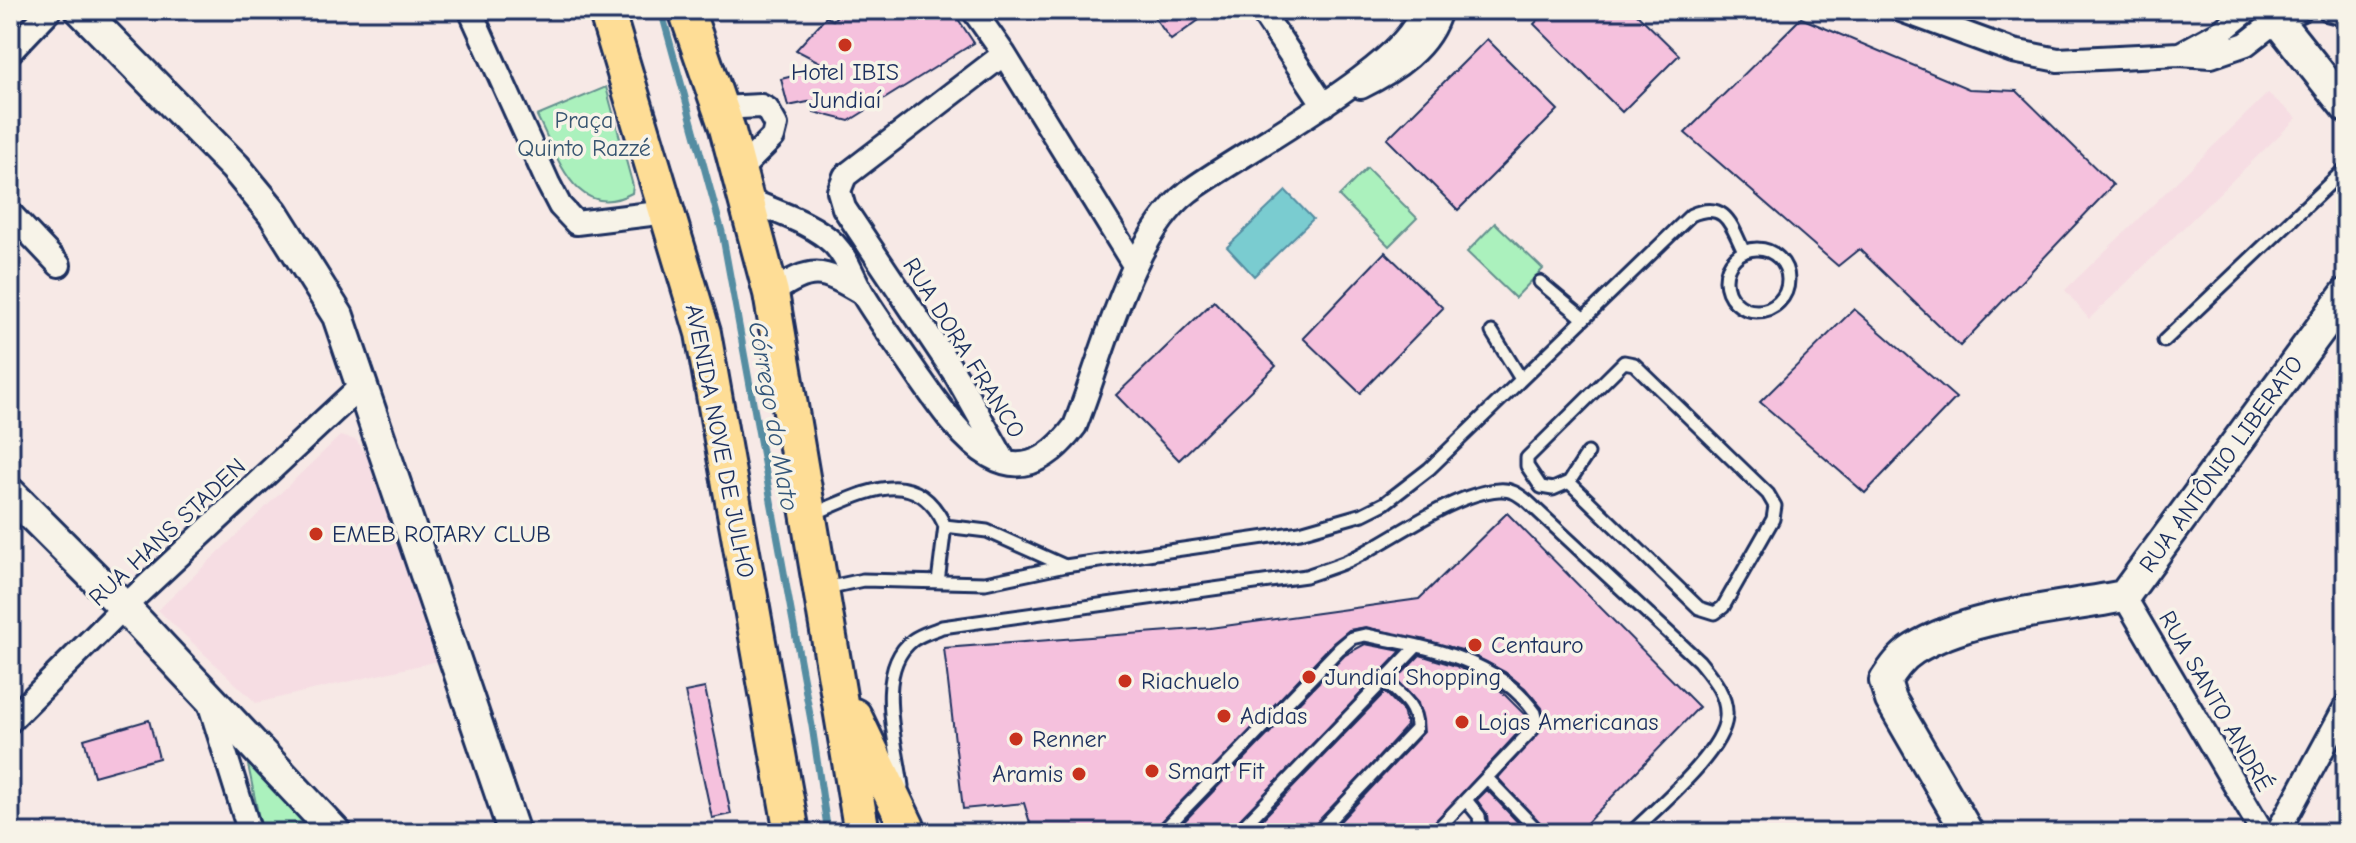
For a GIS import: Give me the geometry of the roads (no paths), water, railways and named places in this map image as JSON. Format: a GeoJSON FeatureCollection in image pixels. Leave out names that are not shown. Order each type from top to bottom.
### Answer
{"type":"FeatureCollection","features":[{"type":"Feature","properties":{"kind":"main road","name":"AVENIDA NOVE DE JULHO"},"geometry":{"type":"LineString","coordinates":[[606,10],[703,333],[792,833]]}},
{"type":"Feature","properties":{"kind":"main road"},"geometry":{"type":"LineString","coordinates":[[686,10],[720,108],[771,293],[862,833]]}},
{"type":"Feature","properties":{"kind":"main road"},"geometry":{"type":"LineString","coordinates":[[839,687],[881,766],[907,830]]}},
{"type":"Feature","properties":{"kind":"street"},"geometry":{"type":"LineString","coordinates":[[10,52],[50,10]]}},
{"type":"Feature","properties":{"kind":"street"},"geometry":{"type":"LineString","coordinates":[[81,10],[235,167],[273,213],[338,316],[514,833]]}},
{"type":"Feature","properties":{"kind":"street"},"geometry":{"type":"LineString","coordinates":[[470,10],[548,183],[560,206],[576,223],[667,212]]}},
{"type":"Feature","properties":{"kind":"street"},"geometry":{"type":"LineString","coordinates":[[973,10],[1004,54],[1134,265]]}},
{"type":"Feature","properties":{"kind":"street"},"geometry":{"type":"LineString","coordinates":[[1261,10],[1324,105]]}},
{"type":"Feature","properties":{"kind":"street","name":"RUA DORA FRANCO"},"geometry":{"type":"LineString","coordinates":[[1004,54],[866,159],[840,184],[844,208],[957,377],[1005,462],[1044,457],[1061,445],[1075,426],[1134,265],[1167,211],[1188,192],[1324,105],[1407,39],[1419,20],[1420,10]]}},
{"type":"Feature","properties":{"kind":"street","name":"RUA DORA FRANCO"},"geometry":{"type":"LineString","coordinates":[[1324,105],[1389,73],[1418,48],[1440,10]]}},
{"type":"Feature","properties":{"kind":"street"},"geometry":{"type":"LineString","coordinates":[[1901,10],[2013,51],[2058,60],[2179,54],[2211,56],[2246,44],[2274,12],[2346,107]]}},
{"type":"Feature","properties":{"kind":"street"},"geometry":{"type":"LineString","coordinates":[[2330,10],[2346,14]]}},
{"type":"Feature","properties":{"kind":"street"},"geometry":{"type":"LineString","coordinates":[[720,108],[761,106],[767,109],[776,125],[773,137],[743,185],[832,242],[850,264],[862,293],[957,431],[984,454],[1005,462]]}},
{"type":"Feature","properties":{"kind":"street"},"geometry":{"type":"LineString","coordinates":[[10,213],[59,265]]}},
{"type":"Feature","properties":{"kind":"street"},"geometry":{"type":"LineString","coordinates":[[771,293],[808,272],[820,271],[862,293]]}},
{"type":"Feature","properties":{"kind":"street","name":"RUA ANTÔNIO LIBERATO"},"geometry":{"type":"LineString","coordinates":[[2124,596],[2346,294]]}},
{"type":"Feature","properties":{"kind":"street","name":"RUA HANS STADEN"},"geometry":{"type":"LineString","coordinates":[[10,721],[124,607],[362,385]]}},
{"type":"Feature","properties":{"kind":"street"},"geometry":{"type":"LineString","coordinates":[[10,493],[124,607],[336,833]]}},
{"type":"Feature","properties":{"kind":"street"},"geometry":{"type":"LineString","coordinates":[[1968,833],[1891,700],[1885,681],[1911,650],[1944,634],[2124,596]]}},
{"type":"Feature","properties":{"kind":"street","name":"RUA SANTO ANDRÉ"},"geometry":{"type":"LineString","coordinates":[[2124,596],[2263,833]]}},
{"type":"Feature","properties":{"kind":"street"},"geometry":{"type":"LineString","coordinates":[[209,701],[250,833]]}},
{"type":"Feature","properties":{"kind":"street"},"geometry":{"type":"LineString","coordinates":[[2277,833],[2346,706]]}},
{"type":"Feature","properties":{"kind":"lane"},"geometry":{"type":"LineString","coordinates":[[2164,341],[2346,168]]}},
{"type":"Feature","properties":{"kind":"lane"},"geometry":{"type":"LineString","coordinates":[[821,589],[863,580],[985,583],[1065,566],[1300,532],[1363,514],[1413,484],[1682,222],[1705,209],[1716,210],[1727,218],[1744,252]]}},
{"type":"Feature","properties":{"kind":"lane"},"geometry":{"type":"LineString","coordinates":[[1754,249],[1774,253],[1787,269],[1787,290],[1773,306],[1754,311],[1729,295],[1726,285],[1729,266],[1744,252],[1754,249]]}},
{"type":"Feature","properties":{"kind":"lane"},"geometry":{"type":"LineString","coordinates":[[1540,282],[1583,318]]}},
{"type":"Feature","properties":{"kind":"lane"},"geometry":{"type":"LineString","coordinates":[[1492,332],[1521,379]]}},
{"type":"Feature","properties":{"kind":"lane"},"geometry":{"type":"LineString","coordinates":[[1569,482],[1706,613],[1723,607],[1773,519],[1775,506],[1768,494],[1634,364],[1624,362],[1527,458],[1527,466],[1541,487],[1553,489],[1569,482],[1588,453]]}},
{"type":"Feature","properties":{"kind":"lane"},"geometry":{"type":"LineString","coordinates":[[808,516],[879,489],[903,486],[921,492],[937,509],[945,526],[938,582]]}},
{"type":"Feature","properties":{"kind":"lane"},"geometry":{"type":"LineString","coordinates":[[1527,501],[1541,487]]}},
{"type":"Feature","properties":{"kind":"lane"},"geometry":{"type":"LineString","coordinates":[[907,830],[891,691],[898,655],[913,639],[942,627],[1306,576],[1347,562],[1432,515],[1485,492],[1515,491],[1699,661],[1714,679],[1723,698],[1726,717],[1718,741],[1631,833]]}},
{"type":"Feature","properties":{"kind":"lane"},"geometry":{"type":"LineString","coordinates":[[945,526],[987,531],[1065,566]]}},
{"type":"Feature","properties":{"kind":"lane"},"geometry":{"type":"LineString","coordinates":[[1161,833],[1352,638],[1365,635],[1447,651],[1483,668],[1535,713],[1537,721],[1533,729],[1434,833]]}},
{"type":"Feature","properties":{"kind":"lane"},"geometry":{"type":"LineString","coordinates":[[1237,833],[1417,646]]}},
{"type":"Feature","properties":{"kind":"lane"},"geometry":{"type":"LineString","coordinates":[[1317,833],[1416,729],[1416,717],[1410,704],[1384,680]]}},
{"type":"Feature","properties":{"kind":"lane"},"geometry":{"type":"LineString","coordinates":[[1487,778],[1540,833]]}},
{"type":"Feature","properties":{"kind":"lane"},"geometry":{"type":"LineString","coordinates":[[1466,800],[1479,816],[1481,833]]}},
{"type":"Feature","properties":{"kind":"water"},"geometry":{"type":"Polygon","coordinates":[[[1286,191],[1313,219],[1254,276],[1227,247],[1286,191]]]}},
{"type":"Feature","properties":{"kind":"waterway","name":"Córrego do Mato"},"geometry":{"type":"LineString","coordinates":[[661,10],[722,232],[812,726],[828,833]]}},
{"type":"Feature","properties":{"kind":"place","name":"Hotel IBIS Jundiaí"},"geometry":{"type":"Point","coordinates":[845,45]}},
{"type":"Feature","properties":{"kind":"place","name":"EMEB ROTARY CLUB"},"geometry":{"type":"Point","coordinates":[316,534]}},
{"type":"Feature","properties":{"kind":"place","name":"Centauro"},"geometry":{"type":"Point","coordinates":[1475,645]}},
{"type":"Feature","properties":{"kind":"place","name":"Jundiaí Shopping"},"geometry":{"type":"Point","coordinates":[1309,677]}},
{"type":"Feature","properties":{"kind":"place","name":"Riachuelo"},"geometry":{"type":"Point","coordinates":[1125,681]}},
{"type":"Feature","properties":{"kind":"place","name":"Adidas"},"geometry":{"type":"Point","coordinates":[1224,716]}},
{"type":"Feature","properties":{"kind":"place","name":"Lojas Americanas"},"geometry":{"type":"Point","coordinates":[1462,722]}},
{"type":"Feature","properties":{"kind":"place","name":"Renner"},"geometry":{"type":"Point","coordinates":[1016,739]}},
{"type":"Feature","properties":{"kind":"place","name":"Smart Fit"},"geometry":{"type":"Point","coordinates":[1152,771]}},
{"type":"Feature","properties":{"kind":"place","name":"Aramis"},"geometry":{"type":"Point","coordinates":[1079,774]}},
{"type":"Feature","properties":{"kind":"park label","name":"Praça Quinto Razzé"},"geometry":{"type":"Point","coordinates":[584,134]}}]}
